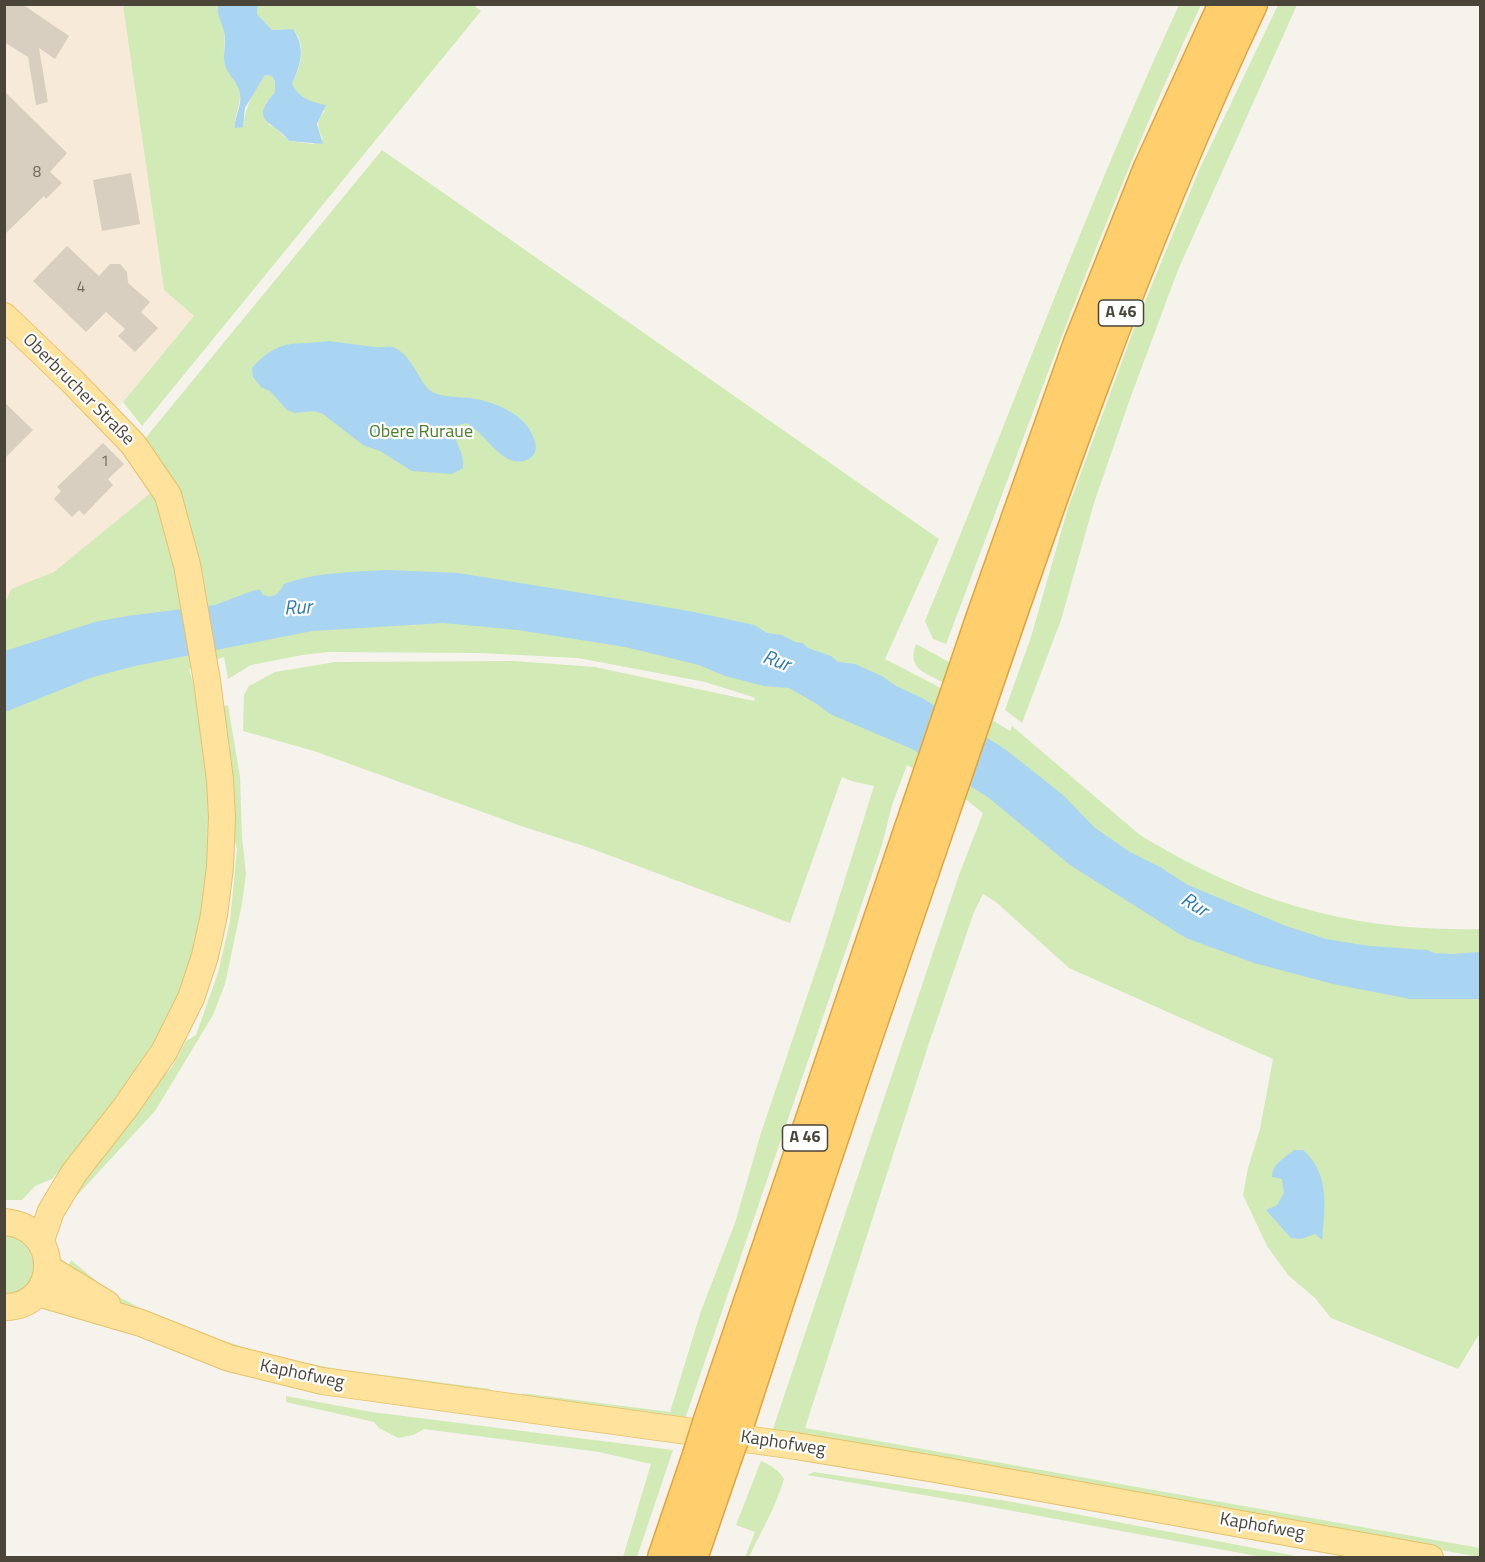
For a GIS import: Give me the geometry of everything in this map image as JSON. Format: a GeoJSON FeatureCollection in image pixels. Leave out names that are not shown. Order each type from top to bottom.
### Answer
{"type":"FeatureCollection","features":[{"type":"Feature","properties":{"kind":"highway","name":"A 46"},"geometry":{"type":"LineString","coordinates":[[663,1557],[712,1457],[725,1420],[993,624],[1079,343],[1149,168],[1224,4]]}},
{"type":"Feature","properties":{"kind":"highway","name":"A 46"},"geometry":{"type":"LineString","coordinates":[[993,624],[1102,360],[1170,185],[1252,4]]}},
{"type":"Feature","properties":{"kind":"highway","name":"A 46"},"geometry":{"type":"LineString","coordinates":[[692,1557],[712,1457]]}},
{"type":"Feature","properties":{"kind":"main road","name":"Oberbrucher Straße"},"geometry":{"type":"LineString","coordinates":[[4,316],[133,444],[168,495],[188,565],[220,780],[222,817],[220,867],[214,915],[205,956],[191,998],[164,1052],[125,1108],[74,1173]]}},
{"type":"Feature","properties":{"kind":"main road"},"geometry":{"type":"LineString","coordinates":[[10,1222],[74,1173]]}},
{"type":"Feature","properties":{"kind":"main road"},"geometry":{"type":"LineString","coordinates":[[41,1240],[51,1211],[74,1173]]}},
{"type":"Feature","properties":{"kind":"main road"},"geometry":{"type":"LineString","coordinates":[[4,1307],[24,1304],[38,1293],[45,1282],[48,1268],[48,1258],[41,1240],[29,1229],[10,1222]]}},
{"type":"Feature","properties":{"kind":"main road","name":"Kaphofweg"},"geometry":{"type":"LineString","coordinates":[[48,1268],[141,1323]]}},
{"type":"Feature","properties":{"kind":"main road","name":"Kaphofweg"},"geometry":{"type":"LineString","coordinates":[[38,1293],[141,1323],[229,1358],[322,1381],[807,1448],[1430,1557]]}},
{"type":"Feature","properties":{"kind":"shaded area"},"geometry":{"type":"Polygon","coordinates":[[[5,5],[123,5],[164,290],[194,316],[123,402],[102,422],[147,478],[165,535],[5,629],[5,5]]]}},
{"type":"Feature","properties":{"kind":"green space"},"geometry":{"type":"Polygon","coordinates":[[[472,4],[481,11],[142,426],[123,402],[194,316],[164,290],[123,5],[218,5],[218,14],[225,35],[225,63],[240,90],[235,121],[243,127],[248,105],[254,94],[265,75],[272,76],[275,82],[275,92],[266,103],[269,125],[276,128],[289,141],[313,144],[323,139],[318,124],[325,111],[302,97],[292,84],[300,63],[300,42],[293,29],[272,30],[257,14],[258,5],[472,4]]]}},
{"type":"Feature","properties":{"kind":"green space"},"geometry":{"type":"Polygon","coordinates":[[[1179,5],[1201,5],[1165,83],[1099,241],[946,644],[933,639],[925,621],[1080,234],[1179,5]]]}},
{"type":"Feature","properties":{"kind":"green space"},"geometry":{"type":"Polygon","coordinates":[[[1278,5],[1297,5],[1178,270],[1094,503],[1061,620],[1022,723],[1005,710],[1031,637],[1068,508],[1135,326],[1200,168],[1278,5]]]}},
{"type":"Feature","properties":{"kind":"green space","name":"Obere Ruraue"},"geometry":{"type":"Polygon","coordinates":[[[382,150],[939,539],[885,659],[935,685],[1010,731],[1012,726],[1140,835],[1221,878],[1262,895],[1345,918],[1433,929],[1480,929],[1480,1336],[1458,1369],[1331,1318],[1315,1298],[1288,1275],[1267,1246],[1243,1195],[1248,1168],[1260,1129],[1273,1059],[1069,968],[996,902],[983,894],[974,912],[929,1043],[805,1428],[1480,1548],[1480,1557],[772,1432],[959,875],[983,813],[954,790],[907,765],[892,805],[882,845],[684,1422],[523,1403],[522,1393],[670,1412],[701,1311],[735,1223],[761,1133],[824,946],[874,786],[842,777],[790,923],[587,847],[524,827],[314,751],[243,731],[244,695],[249,686],[275,672],[335,662],[514,661],[595,667],[754,701],[755,698],[750,696],[705,682],[578,658],[480,653],[328,652],[251,665],[228,679],[224,657],[189,669],[206,726],[214,857],[198,947],[162,1036],[88,1140],[52,1179],[35,1186],[22,1200],[5,1200],[4,601],[11,589],[54,572],[152,492],[143,441],[382,150]]]}},
{"type":"Feature","properties":{"kind":"green space"},"geometry":{"type":"Polygon","coordinates":[[[916,644],[951,663],[944,683],[925,673],[916,665],[914,652],[916,644]]]}},
{"type":"Feature","properties":{"kind":"green space"},"geometry":{"type":"Polygon","coordinates":[[[228,705],[240,777],[246,874],[225,984],[213,1015],[155,1111],[71,1202],[60,1219],[60,1208],[151,1089],[172,1067],[186,1041],[196,1035],[218,973],[230,921],[237,849],[232,829],[223,707],[228,705]]]}},
{"type":"Feature","properties":{"kind":"green space"},"geometry":{"type":"Polygon","coordinates":[[[4,1234],[13,1236],[28,1247],[34,1262],[34,1271],[26,1287],[5,1297],[4,1234]]]}},
{"type":"Feature","properties":{"kind":"green space"},"geometry":{"type":"Polygon","coordinates":[[[71,1260],[110,1292],[140,1308],[216,1338],[274,1357],[338,1369],[491,1389],[483,1396],[298,1368],[136,1314],[67,1270],[71,1260]]]}},
{"type":"Feature","properties":{"kind":"green space"},"geometry":{"type":"Polygon","coordinates":[[[286,1396],[372,1412],[673,1450],[637,1557],[623,1557],[651,1464],[599,1452],[424,1429],[413,1435],[398,1438],[379,1428],[374,1422],[286,1402],[286,1396]]]}},
{"type":"Feature","properties":{"kind":"green space"},"geometry":{"type":"Polygon","coordinates":[[[761,1461],[774,1468],[784,1479],[773,1509],[749,1557],[745,1557],[755,1532],[736,1525],[761,1461]]]}},
{"type":"Feature","properties":{"kind":"green space"},"geometry":{"type":"Polygon","coordinates":[[[814,1472],[1007,1501],[1301,1557],[1262,1557],[807,1475],[814,1472]]]}},
{"type":"Feature","properties":{"kind":"water"},"geometry":{"type":"Polygon","coordinates":[[[218,5],[258,5],[257,14],[272,30],[293,29],[300,43],[301,56],[292,84],[306,99],[326,105],[317,124],[323,144],[289,141],[266,121],[263,110],[275,92],[275,82],[272,76],[265,75],[245,108],[243,127],[235,128],[240,95],[237,85],[225,66],[225,37],[218,5]]]}},
{"type":"Feature","properties":{"kind":"water"},"geometry":{"type":"Polygon","coordinates":[[[329,341],[395,348],[408,359],[427,388],[436,394],[485,401],[511,412],[530,431],[536,444],[534,455],[520,462],[511,460],[503,456],[466,423],[459,425],[454,431],[463,468],[452,474],[412,471],[380,451],[363,445],[323,414],[314,411],[295,413],[287,410],[253,377],[252,368],[279,347],[329,341]]]}},
{"type":"Feature","properties":{"kind":"water","name":"Rur"},"geometry":{"type":"Polygon","coordinates":[[[387,570],[458,573],[694,612],[754,625],[767,633],[782,635],[795,642],[803,643],[808,648],[831,656],[838,662],[855,664],[882,676],[1005,749],[1063,795],[1095,828],[1130,852],[1188,885],[1286,926],[1326,939],[1369,946],[1427,950],[1434,953],[1480,952],[1480,999],[1410,999],[1333,984],[1254,963],[1186,938],[1070,865],[989,798],[912,749],[830,714],[789,688],[764,686],[725,676],[699,665],[625,647],[518,630],[443,623],[312,631],[135,666],[93,677],[5,712],[5,651],[95,622],[215,605],[255,590],[260,590],[263,595],[273,596],[284,584],[309,577],[387,570]]]}},
{"type":"Feature","properties":{"kind":"water"},"geometry":{"type":"Polygon","coordinates":[[[1294,1150],[1303,1150],[1312,1159],[1322,1180],[1324,1216],[1322,1240],[1315,1234],[1301,1239],[1291,1238],[1266,1210],[1277,1205],[1284,1193],[1282,1179],[1272,1177],[1274,1168],[1294,1150]]]}},
{"type":"Feature","properties":{"kind":"building"},"geometry":{"type":"Polygon","coordinates":[[[4,4],[22,4],[69,36],[55,59],[39,48],[48,102],[36,105],[28,57],[4,42],[4,4]]]}},
{"type":"Feature","properties":{"kind":"building"},"geometry":{"type":"Polygon","coordinates":[[[4,91],[67,153],[50,172],[62,183],[46,199],[44,196],[4,235],[4,91]]]}},
{"type":"Feature","properties":{"kind":"building"},"geometry":{"type":"Polygon","coordinates":[[[131,173],[140,224],[102,231],[93,180],[131,173]]]}},
{"type":"Feature","properties":{"kind":"building"},"geometry":{"type":"Polygon","coordinates":[[[67,246],[99,276],[110,264],[120,264],[127,272],[128,283],[150,302],[141,312],[158,328],[135,352],[118,336],[125,329],[106,312],[86,332],[33,281],[67,246]]]}},
{"type":"Feature","properties":{"kind":"building"},"geometry":{"type":"Polygon","coordinates":[[[4,402],[33,430],[4,459],[4,402]]]}},
{"type":"Feature","properties":{"kind":"building"},"geometry":{"type":"Polygon","coordinates":[[[103,443],[124,464],[108,479],[113,485],[84,515],[79,510],[72,517],[54,499],[61,491],[57,487],[103,443]]]}}]}
